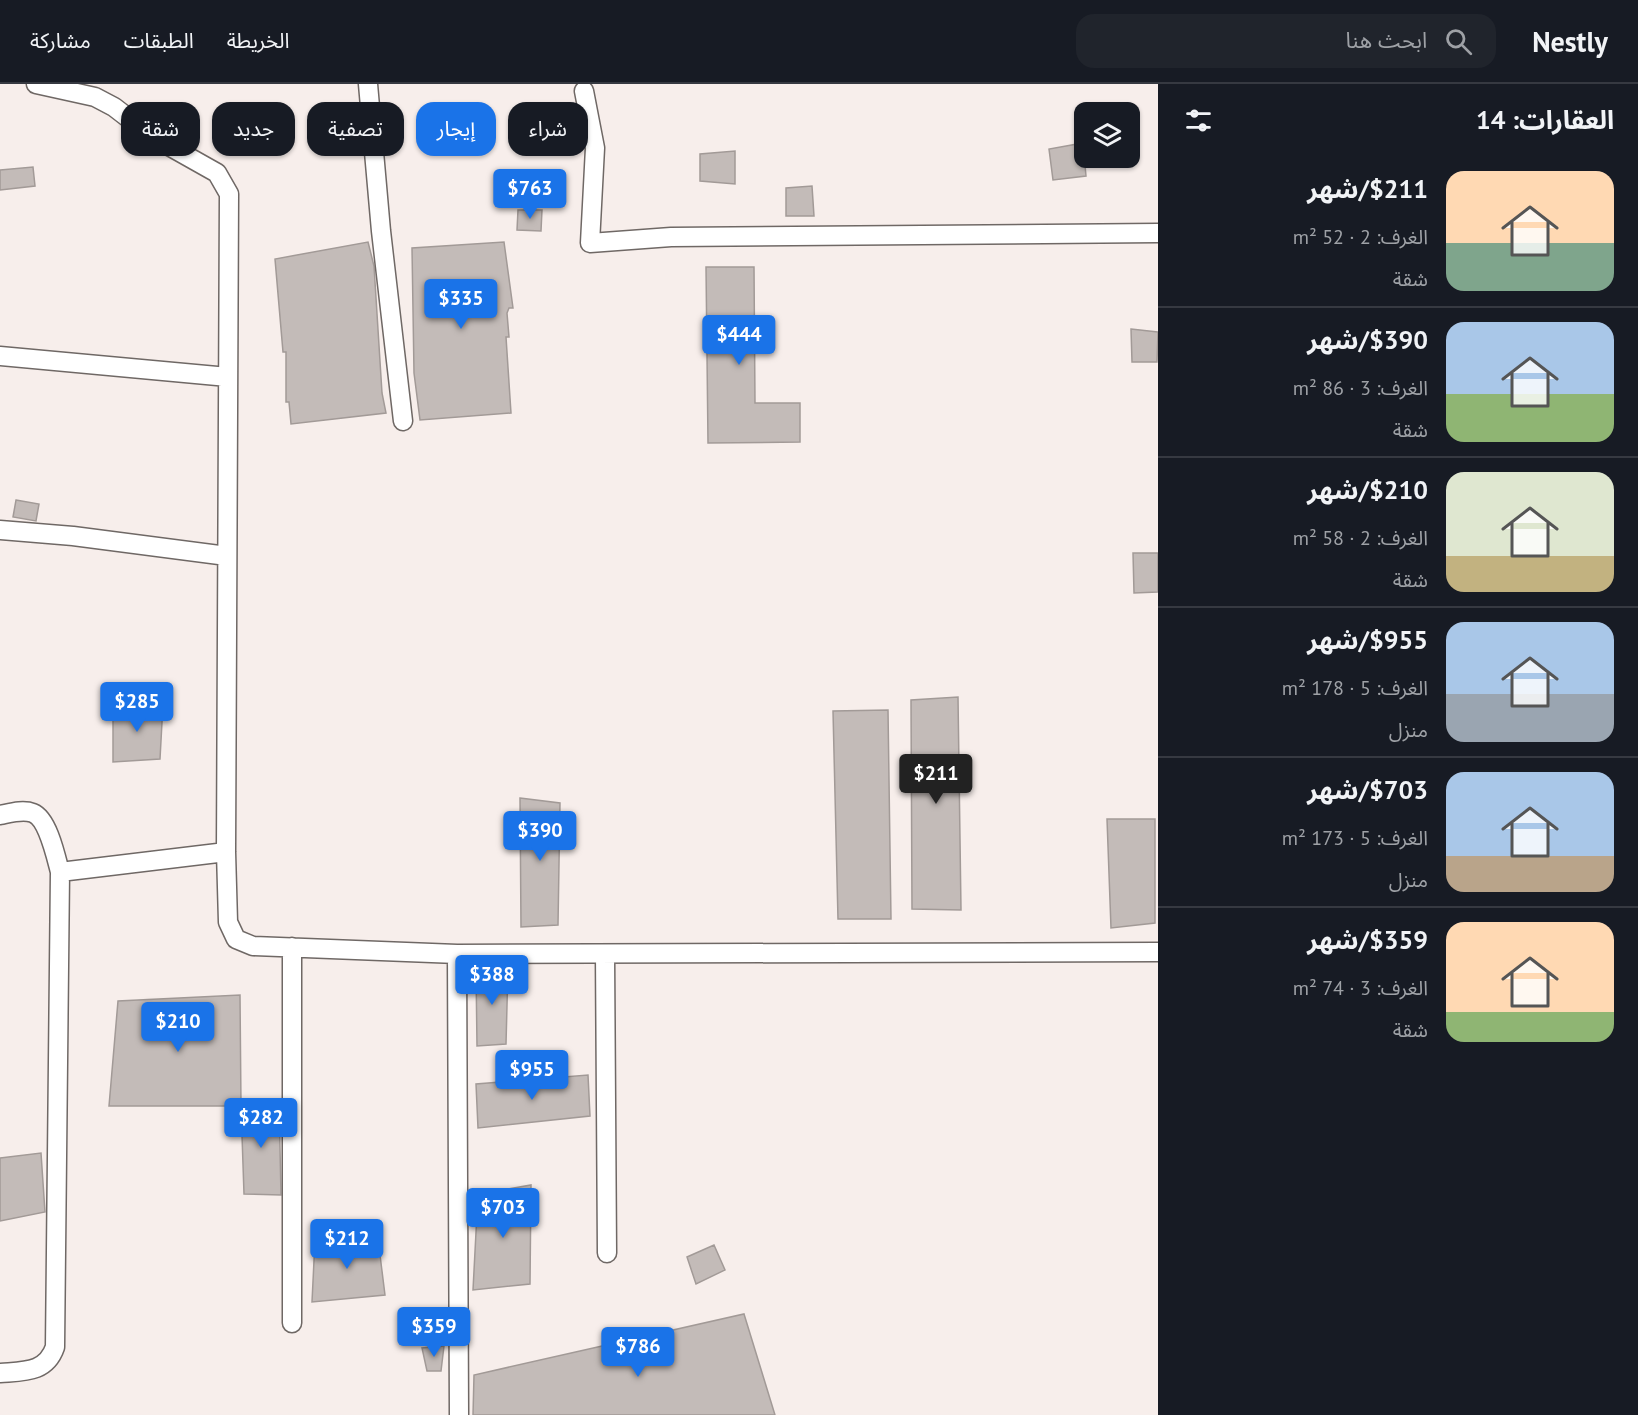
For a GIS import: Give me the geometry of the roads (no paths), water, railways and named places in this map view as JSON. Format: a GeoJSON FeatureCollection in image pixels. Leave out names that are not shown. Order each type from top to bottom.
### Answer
{"type":"FeatureCollection","features":[{"type":"Feature","properties":{"kind":"street"},"geometry":{"type":"LineString","coordinates":[[36,84],[95,97],[114,107],[153,137],[216,173],[224,182],[229,196],[226,852],[228,922],[232,933],[242,943],[253,946],[458,954],[1158,952]]}},
{"type":"Feature","properties":{"kind":"street"},"geometry":{"type":"LineString","coordinates":[[368,84],[381,231],[403,422]]}},
{"type":"Feature","properties":{"kind":"street"},"geometry":{"type":"LineString","coordinates":[[584,91],[595,148],[591,243],[671,237],[1158,233]]}},
{"type":"Feature","properties":{"kind":"street"},"geometry":{"type":"LineString","coordinates":[[0,356],[228,377]]}},
{"type":"Feature","properties":{"kind":"street"},"geometry":{"type":"LineString","coordinates":[[0,530],[73,536],[227,556]]}},
{"type":"Feature","properties":{"kind":"street"},"geometry":{"type":"LineString","coordinates":[[0,815],[23,811],[33,813],[39,818],[46,830],[60,872],[55,1347],[51,1358],[44,1366],[29,1371],[0,1373]]}},
{"type":"Feature","properties":{"kind":"street"},"geometry":{"type":"LineString","coordinates":[[60,872],[226,852]]}},
{"type":"Feature","properties":{"kind":"street"},"geometry":{"type":"LineString","coordinates":[[292,947],[292,1323]]}},
{"type":"Feature","properties":{"kind":"street"},"geometry":{"type":"LineString","coordinates":[[458,954],[459,1415]]}},
{"type":"Feature","properties":{"kind":"street"},"geometry":{"type":"LineString","coordinates":[[605,954],[608,1253]]}}]}
